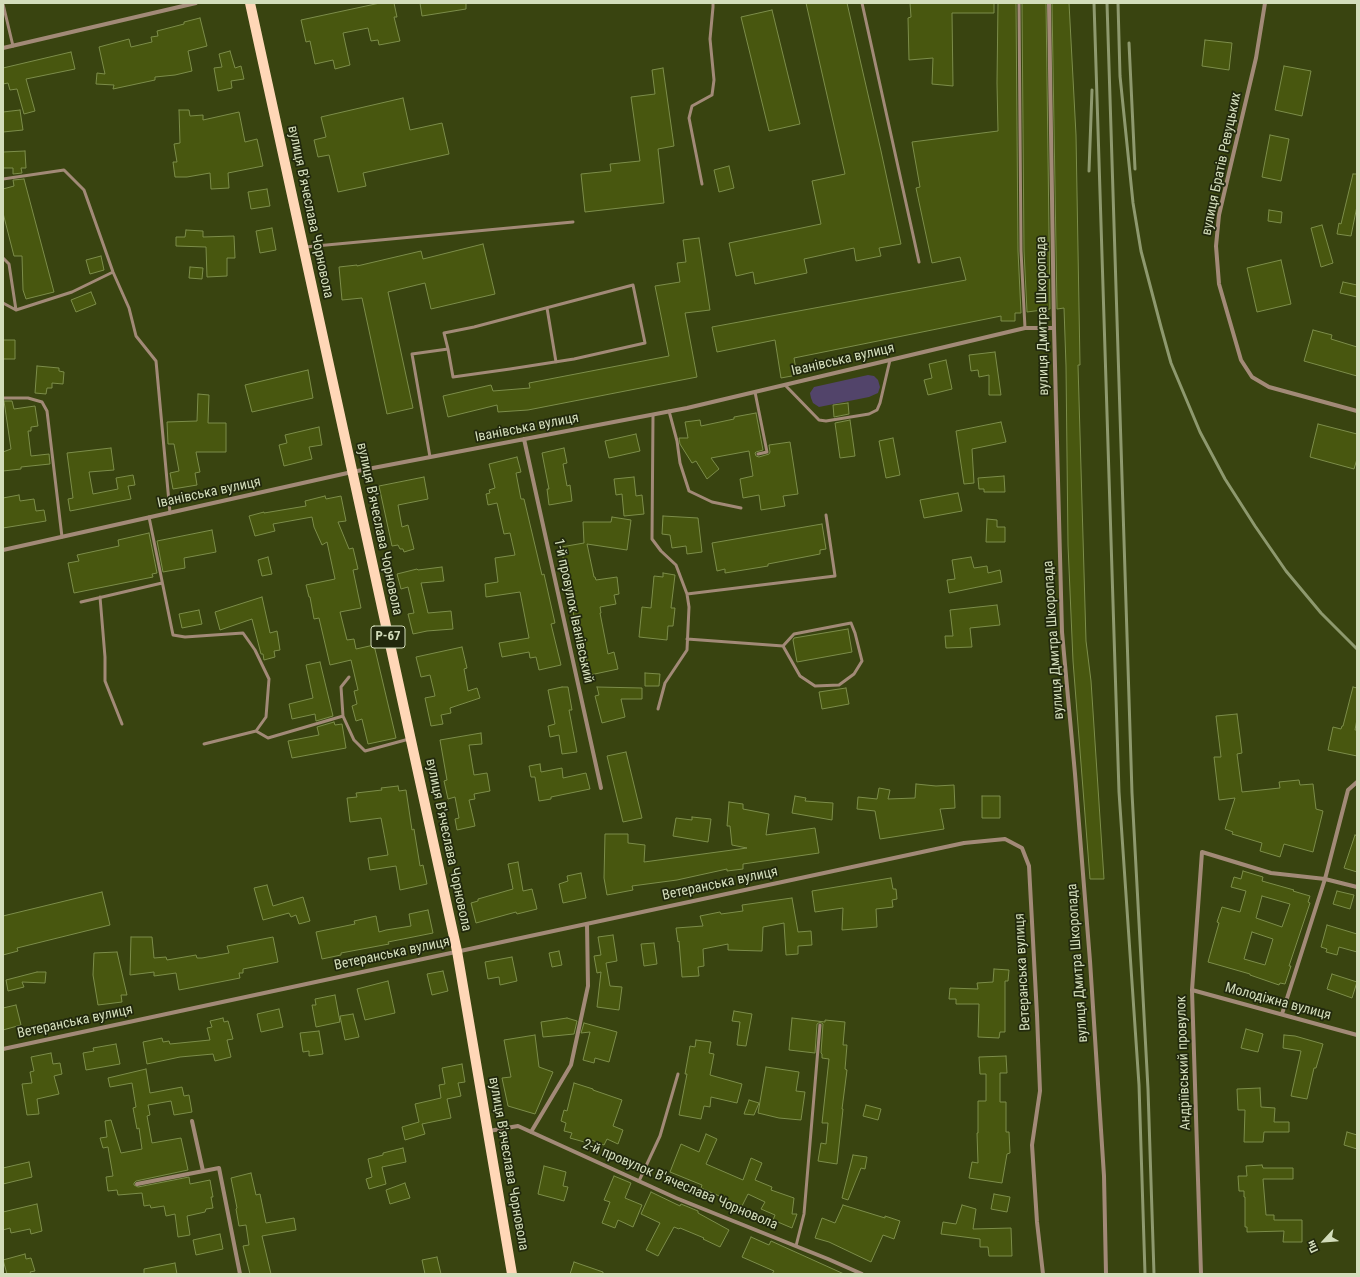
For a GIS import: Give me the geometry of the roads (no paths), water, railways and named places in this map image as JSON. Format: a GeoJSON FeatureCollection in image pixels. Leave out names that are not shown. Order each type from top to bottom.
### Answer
{"type":"FeatureCollection","features":[{"type":"Feature","properties":{"kind":"main road","name":"вулиця В'ячеслава Чорновола"},"geometry":{"type":"LineString","coordinates":[[250,3],[457,951],[512,1274]]}},
{"type":"Feature","properties":{"kind":"street"},"geometry":{"type":"LineString","coordinates":[[3,48],[196,3]]}},
{"type":"Feature","properties":{"kind":"street","name":"вулиця Дмитра Шкоропада"},"geometry":{"type":"LineString","coordinates":[[1049,3],[1054,328],[1062,632],[1090,961],[1104,1176],[1106,1274]]}},
{"type":"Feature","properties":{"kind":"street","name":"вулиця Братів Ревуцьких"},"geometry":{"type":"LineString","coordinates":[[1265,3],[1256,58],[1219,215],[1216,246],[1219,284],[1241,360],[1252,377],[1269,387],[1357,411]]}},
{"type":"Feature","properties":{"kind":"street","name":"Іванівська вулиця"},"geometry":{"type":"LineString","coordinates":[[3,550],[352,472],[669,412],[1025,328],[1054,328]]}},
{"type":"Feature","properties":{"kind":"street","name":"1-й провулок Іванівський"},"geometry":{"type":"LineString","coordinates":[[524,439],[601,788]]}},
{"type":"Feature","properties":{"kind":"street"},"geometry":{"type":"LineString","coordinates":[[1282,1014],[1325,879],[1348,790],[1357,782]]}},
{"type":"Feature","properties":{"kind":"street","name":"Ветеранська вулиця"},"geometry":{"type":"LineString","coordinates":[[3,1049],[964,843],[1005,839],[1022,848],[1029,866],[1040,1091],[1032,1145],[1043,1274]]}},
{"type":"Feature","properties":{"kind":"street","name":"Андріївський провулок"},"geometry":{"type":"LineString","coordinates":[[1202,1274],[1192,990],[1202,852],[1271,873],[1325,879]]}},
{"type":"Feature","properties":{"kind":"street"},"geometry":{"type":"LineString","coordinates":[[1325,879],[1357,887]]}},
{"type":"Feature","properties":{"kind":"street"},"geometry":{"type":"LineString","coordinates":[[532,1132],[571,1065],[588,986],[587,924]]}},
{"type":"Feature","properties":{"kind":"street","name":"Молодіжна вулиця"},"geometry":{"type":"LineString","coordinates":[[1192,990],[1357,1035]]}},
{"type":"Feature","properties":{"kind":"street"},"geometry":{"type":"LineString","coordinates":[[192,1121],[203,1171]]}},
{"type":"Feature","properties":{"kind":"street","name":"2-й провулок В'ячеслава Чорновола"},"geometry":{"type":"LineString","coordinates":[[488,1131],[518,1126],[676,1198],[862,1274]]}},
{"type":"Feature","properties":{"kind":"street"},"geometry":{"type":"LineString","coordinates":[[137,1184],[219,1168],[240,1274]]}},
{"type":"Feature","properties":{"kind":"lane"},"geometry":{"type":"LineString","coordinates":[[702,184],[689,118],[692,106],[712,95],[714,80],[710,38],[714,7],[713,3]]}},
{"type":"Feature","properties":{"kind":"lane"},"geometry":{"type":"LineString","coordinates":[[862,3],[919,262]]}},
{"type":"Feature","properties":{"kind":"lane"},"geometry":{"type":"LineString","coordinates":[[1019,3],[1021,251],[1025,328]]}},
{"type":"Feature","properties":{"kind":"lane"},"geometry":{"type":"LineString","coordinates":[[3,4],[13,46]]}},
{"type":"Feature","properties":{"kind":"lane"},"geometry":{"type":"LineString","coordinates":[[3,179],[64,170],[84,190],[113,272],[129,308],[136,336],[156,361],[170,513]]}},
{"type":"Feature","properties":{"kind":"lane"},"geometry":{"type":"LineString","coordinates":[[303,248],[573,222]]}},
{"type":"Feature","properties":{"kind":"lane"},"geometry":{"type":"LineString","coordinates":[[3,258],[9,264],[16,310]]}},
{"type":"Feature","properties":{"kind":"lane"},"geometry":{"type":"LineString","coordinates":[[3,303],[16,310],[72,292],[113,272]]}},
{"type":"Feature","properties":{"kind":"lane"},"geometry":{"type":"LineString","coordinates":[[633,285],[645,343],[556,362],[453,377],[444,333],[474,327],[547,308],[633,285]]}},
{"type":"Feature","properties":{"kind":"lane"},"geometry":{"type":"LineString","coordinates":[[547,308],[556,362]]}},
{"type":"Feature","properties":{"kind":"lane"},"geometry":{"type":"LineString","coordinates":[[430,458],[412,354],[448,349]]}},
{"type":"Feature","properties":{"kind":"lane"},"geometry":{"type":"LineString","coordinates":[[785,385],[819,420],[826,421],[870,414],[877,410],[880,403],[890,360]]}},
{"type":"Feature","properties":{"kind":"lane"},"geometry":{"type":"LineString","coordinates":[[756,392],[767,452],[758,454]]}},
{"type":"Feature","properties":{"kind":"lane"},"geometry":{"type":"LineString","coordinates":[[3,398],[28,398],[42,402],[47,411],[62,537]]}},
{"type":"Feature","properties":{"kind":"lane"},"geometry":{"type":"LineString","coordinates":[[669,412],[677,441],[680,464],[689,491],[712,502],[741,508]]}},
{"type":"Feature","properties":{"kind":"lane"},"geometry":{"type":"LineString","coordinates":[[653,414],[652,539],[661,552],[676,565],[687,594],[689,607],[687,650],[665,683],[658,709]]}},
{"type":"Feature","properties":{"kind":"lane"},"geometry":{"type":"LineString","coordinates":[[687,594],[835,576],[826,514]]}},
{"type":"Feature","properties":{"kind":"lane"},"geometry":{"type":"LineString","coordinates":[[149,517],[173,635],[186,637],[243,633],[255,650],[269,679],[266,717],[256,731],[204,744]]}},
{"type":"Feature","properties":{"kind":"lane"},"geometry":{"type":"LineString","coordinates":[[81,602],[162,583]]}},
{"type":"Feature","properties":{"kind":"lane"},"geometry":{"type":"LineString","coordinates":[[100,597],[105,657],[105,681],[122,724]]}},
{"type":"Feature","properties":{"kind":"lane"},"geometry":{"type":"LineString","coordinates":[[851,623],[862,661],[854,674],[839,685],[815,686],[800,676],[783,646],[794,634],[851,623]]}},
{"type":"Feature","properties":{"kind":"lane"},"geometry":{"type":"LineString","coordinates":[[687,640],[783,646]]}},
{"type":"Feature","properties":{"kind":"lane"},"geometry":{"type":"LineString","coordinates":[[349,677],[341,687],[343,716],[354,740],[365,750],[410,738]]}},
{"type":"Feature","properties":{"kind":"lane"},"geometry":{"type":"LineString","coordinates":[[256,731],[268,738],[343,716]]}},
{"type":"Feature","properties":{"kind":"lane"},"geometry":{"type":"LineString","coordinates":[[796,1246],[804,1214],[820,1025]]}},
{"type":"Feature","properties":{"kind":"lane"},"geometry":{"type":"LineString","coordinates":[[639,1181],[660,1136],[678,1074]]}},
{"type":"Feature","properties":{"kind":"railway"},"geometry":{"type":"LineString","coordinates":[[1094,3],[1119,792],[1139,1085],[1145,1274]]}},
{"type":"Feature","properties":{"kind":"railway"},"geometry":{"type":"LineString","coordinates":[[1107,3],[1132,793],[1148,1089],[1154,1274]]}},
{"type":"Feature","properties":{"kind":"railway"},"geometry":{"type":"LineString","coordinates":[[1118,3],[1120,76],[1133,203],[1141,251],[1171,363],[1200,432],[1225,479],[1255,526],[1286,571],[1321,613],[1357,649]]}},
{"type":"Feature","properties":{"kind":"railway"},"geometry":{"type":"LineString","coordinates":[[1129,43],[1135,169]]}},
{"type":"Feature","properties":{"kind":"railway"},"geometry":{"type":"LineString","coordinates":[[1089,171],[1092,90]]}}]}
